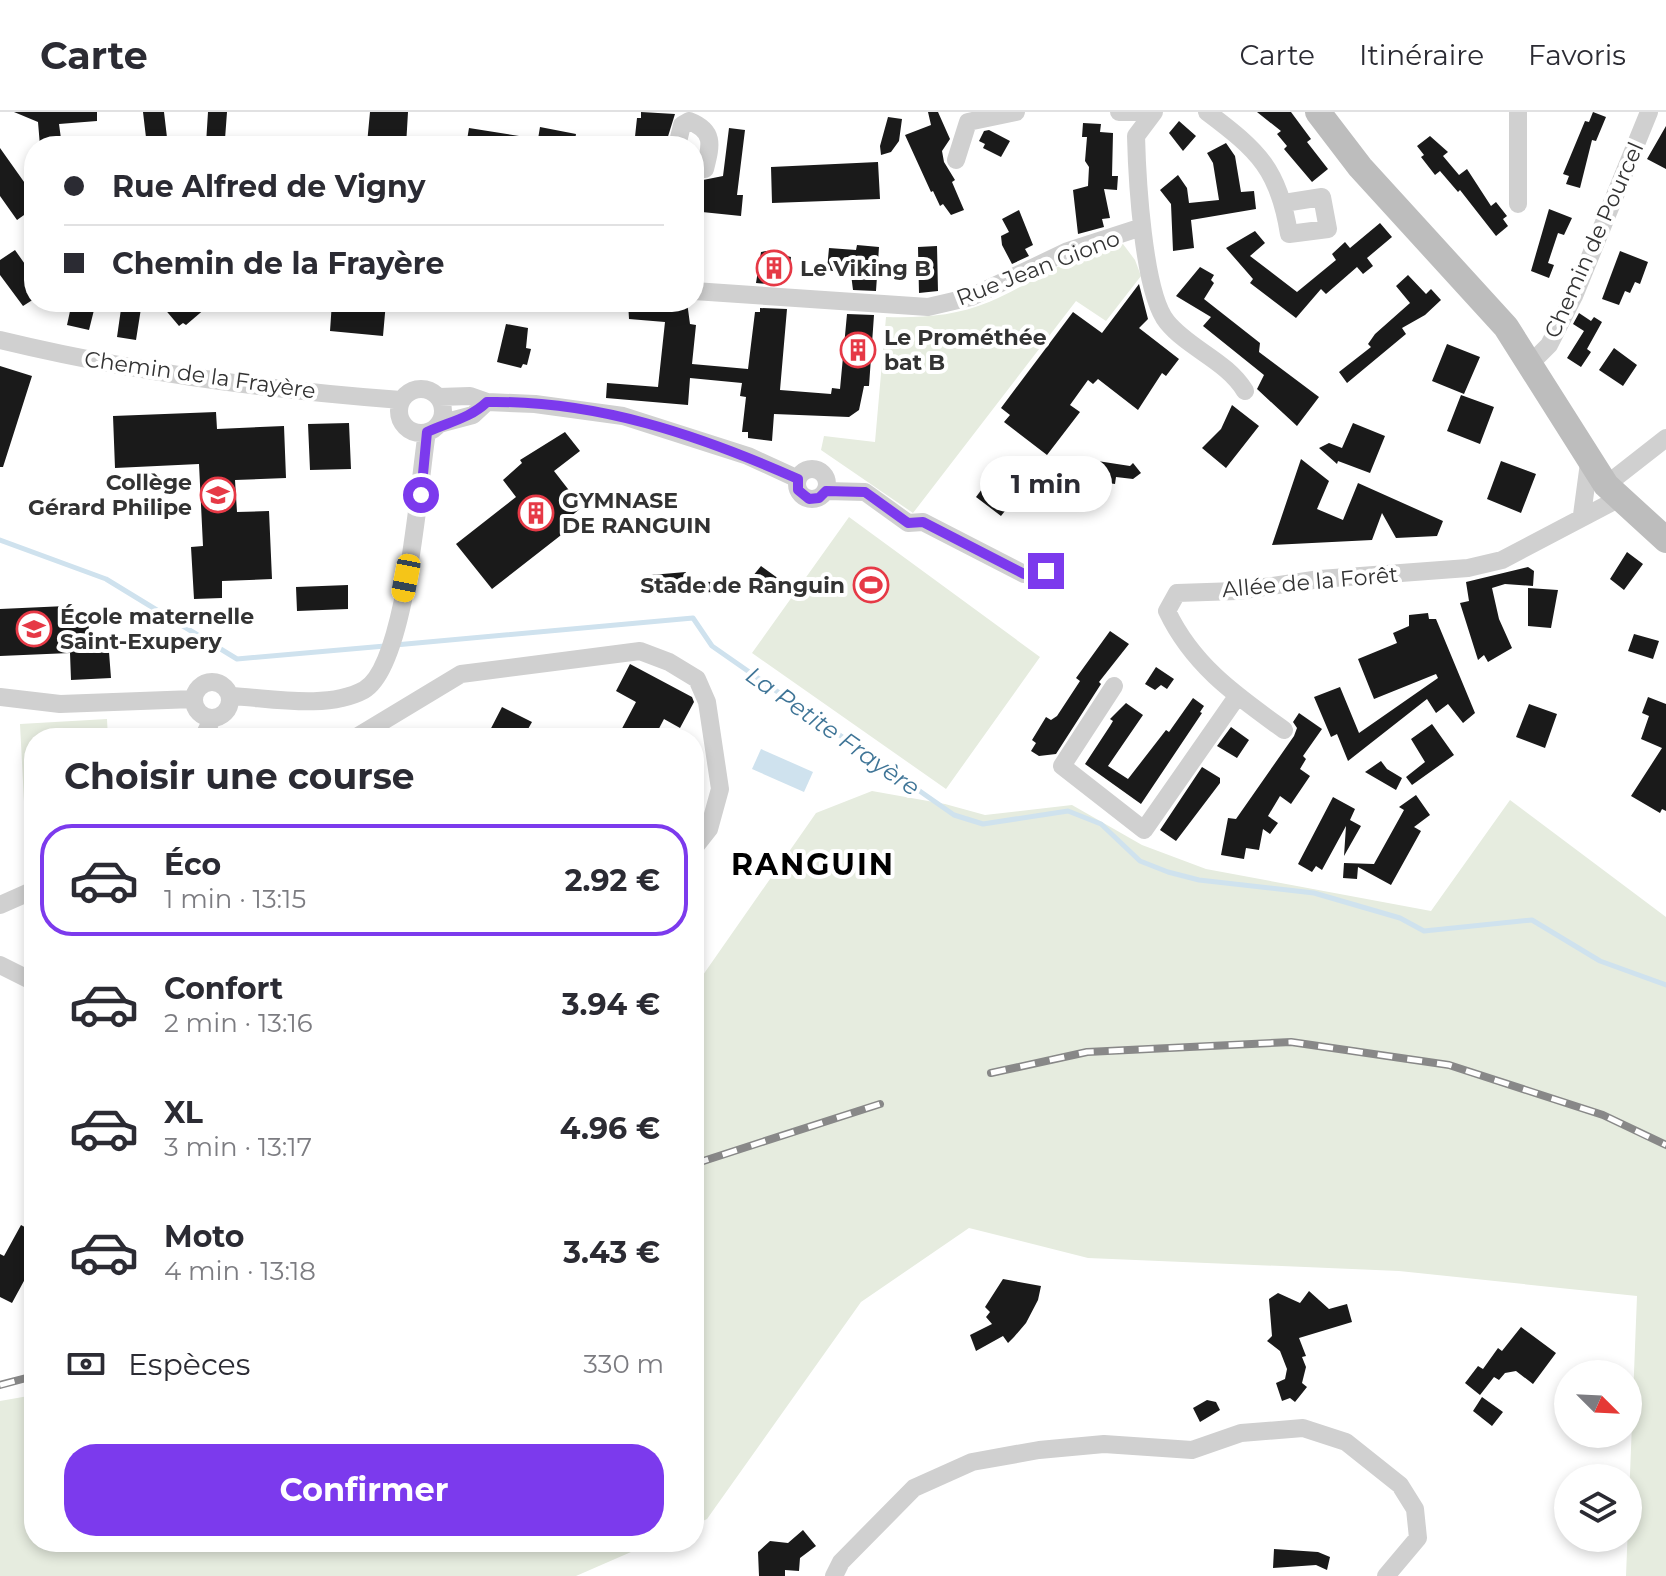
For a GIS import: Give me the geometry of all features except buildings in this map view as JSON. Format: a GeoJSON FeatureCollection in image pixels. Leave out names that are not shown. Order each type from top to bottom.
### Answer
{"type":"FeatureCollection","features":[{"type":"Feature","properties":{"kind":"main road"},"geometry":{"type":"LineString","coordinates":[[1318,112],[1360,167],[1506,327],[1531,363],[1589,463],[1612,492],[1666,540]]}},
{"type":"Feature","properties":{"kind":"main road"},"geometry":{"type":"LineString","coordinates":[[1334,112],[1421,223],[1431,243]]}},
{"type":"Feature","properties":{"kind":"street"},"geometry":{"type":"LineString","coordinates":[[956,160],[967,117],[1016,112]]}},
{"type":"Feature","properties":{"kind":"street"},"geometry":{"type":"LineString","coordinates":[[1119,112],[1140,112]]}},
{"type":"Feature","properties":{"kind":"street","name":"Rue Jean Giono"},"geometry":{"type":"LineString","coordinates":[[1154,112],[1136,136],[1142,227],[1160,312],[1169,324],[1237,378],[1245,391]]}},
{"type":"Feature","properties":{"kind":"street"},"geometry":{"type":"LineString","coordinates":[[1207,112],[1267,165],[1284,203]]}},
{"type":"Feature","properties":{"kind":"street"},"geometry":{"type":"LineString","coordinates":[[1518,112],[1518,204]]}},
{"type":"Feature","properties":{"kind":"street","name":"Chemin de Pourcel"},"geometry":{"type":"LineString","coordinates":[[1531,363],[1549,345],[1574,296],[1649,112]]}},
{"type":"Feature","properties":{"kind":"street"},"geometry":{"type":"LineString","coordinates":[[679,136],[682,125],[689,121],[703,127],[709,135],[704,169]]}},
{"type":"Feature","properties":{"kind":"street","name":"Rue Jean Giono"},"geometry":{"type":"LineString","coordinates":[[704,292],[928,307],[971,297],[1068,251],[1142,227]]}},
{"type":"Feature","properties":{"kind":"street","name":"Chemin de la Frayère"},"geometry":{"type":"LineString","coordinates":[[0,340],[55,353],[252,386],[401,400]]}},
{"type":"Feature","properties":{"kind":"street"},"geometry":{"type":"LineString","coordinates":[[231,696],[331,698],[365,689],[383,661],[395,632],[433,428],[444,410],[439,397],[429,389],[416,389],[401,400],[399,413],[404,424],[414,432],[433,428],[473,415],[487,402]]}},
{"type":"Feature","properties":{"kind":"street"},"geometry":{"type":"LineString","coordinates":[[439,397],[470,396],[487,402],[549,405],[623,416],[748,456],[798,479],[808,470],[818,471],[827,481],[826,491],[865,492],[908,523],[923,522],[1024,574],[1036,575],[1046,571]]}},
{"type":"Feature","properties":{"kind":"street","name":"Allée de la Forêt"},"geometry":{"type":"LineString","coordinates":[[1284,730],[1236,698],[1179,636],[1167,611],[1177,593],[1237,591],[1320,579],[1468,568],[1502,560],[1582,515],[1612,492],[1666,438]]}},
{"type":"Feature","properties":{"kind":"street"},"geometry":{"type":"LineString","coordinates":[[1582,515],[1589,463]]}},
{"type":"Feature","properties":{"kind":"street"},"geometry":{"type":"LineString","coordinates":[[372,728],[461,674],[640,651],[669,662],[697,679],[707,702],[720,789],[709,829],[704,835]]}},
{"type":"Feature","properties":{"kind":"street"},"geometry":{"type":"LineString","coordinates":[[208,728],[212,719],[226,712],[231,696],[225,686],[214,682],[198,688],[194,699],[197,710],[212,719]]}},
{"type":"Feature","properties":{"kind":"street"},"geometry":{"type":"LineString","coordinates":[[1114,686],[1062,766],[1144,830],[1236,698]]}},
{"type":"Feature","properties":{"kind":"street"},"geometry":{"type":"LineString","coordinates":[[0,697],[60,704],[194,699]]}},
{"type":"Feature","properties":{"kind":"street"},"geometry":{"type":"LineString","coordinates":[[0,905],[24,894]]}},
{"type":"Feature","properties":{"kind":"street"},"geometry":{"type":"LineString","coordinates":[[0,965],[24,977]]}},
{"type":"Feature","properties":{"kind":"street"},"geometry":{"type":"LineString","coordinates":[[834,1576],[841,1562],[914,1488],[972,1462],[1039,1450],[1104,1444],[1192,1450],[1241,1433],[1303,1428],[1346,1442],[1400,1485],[1415,1509],[1418,1538],[1386,1576]]}},
{"type":"Feature","properties":{"kind":"shaded area"},"geometry":{"type":"Polygon","coordinates":[[[1123,244],[1135,260],[1141,276],[1106,321],[1076,301],[913,513],[821,450],[824,436],[875,442],[886,317],[938,315],[977,307],[1087,254],[1123,244]]]}},
{"type":"Feature","properties":{"kind":"shaded area","name":"Stade de Ranguin"},"geometry":{"type":"Polygon","coordinates":[[[849,517],[1040,657],[946,789],[752,653],[849,517]]]}},
{"type":"Feature","properties":{"kind":"shaded area"},"geometry":{"type":"Polygon","coordinates":[[[107,719],[107,728],[24,728],[24,802],[20,724],[107,719]]]}},
{"type":"Feature","properties":{"kind":"shaded area"},"geometry":{"type":"Polygon","coordinates":[[[872,791],[945,804],[985,815],[1072,805],[1142,845],[1206,869],[1431,911],[1510,800],[1666,917],[1666,1576],[1626,1576],[1627,1552],[1642,1552],[1642,1464],[1630,1464],[1631,1448],[1642,1448],[1642,1360],[1634,1360],[1637,1296],[1399,1271],[1088,1258],[969,1228],[861,1302],[704,1520],[704,974],[816,813],[872,791]]]}},
{"type":"Feature","properties":{"kind":"shaded area"},"geometry":{"type":"Polygon","coordinates":[[[24,1397],[24,1552],[631,1552],[576,1576],[0,1576],[0,1401],[24,1397]]]}},
{"type":"Feature","properties":{"kind":"water"},"geometry":{"type":"Polygon","coordinates":[[[761,749],[813,772],[804,792],[752,769],[761,749]]]}},
{"type":"Feature","properties":{"kind":"waterway","name":"La Petite Frayère"},"geometry":{"type":"LineString","coordinates":[[0,540],[106,579],[237,659],[385,646]]}},
{"type":"Feature","properties":{"kind":"waterway","name":"La Petite Frayère"},"geometry":{"type":"LineString","coordinates":[[395,645],[693,618],[712,646],[954,815],[983,824],[1068,811],[1101,824],[1140,861],[1168,872],[1199,880],[1314,893],[1400,918],[1424,931],[1532,920],[1600,961],[1666,985]]}},
{"type":"Feature","properties":{"kind":"railway"},"geometry":{"type":"LineString","coordinates":[[991,1073],[1087,1052],[1291,1042],[1449,1065],[1603,1115],[1666,1145]]}},
{"type":"Feature","properties":{"kind":"railway"},"geometry":{"type":"LineString","coordinates":[[704,1161],[880,1104]]}},
{"type":"Feature","properties":{"kind":"railway"},"geometry":{"type":"LineString","coordinates":[[0,1385],[24,1379]]}},
{"type":"Feature","properties":{"kind":"place","name":"Le Viking B"},"geometry":{"type":"Point","coordinates":[774,268]}},
{"type":"Feature","properties":{"kind":"place","name":"Le Prométhée bat B"},"geometry":{"type":"Point","coordinates":[858,350]}},
{"type":"Feature","properties":{"kind":"place","name":"Collège Gérard Philipe"},"geometry":{"type":"Point","coordinates":[218,495]}},
{"type":"Feature","properties":{"kind":"place","name":"GYMNASE DE RANGUIN"},"geometry":{"type":"Point","coordinates":[536,513]}},
{"type":"Feature","properties":{"kind":"place","name":"Stade de Ranguin"},"geometry":{"type":"Point","coordinates":[871,585]}},
{"type":"Feature","properties":{"kind":"place","name":"École maternelle Saint-Exupery"},"geometry":{"type":"Point","coordinates":[34,629]}},
{"type":"Feature","properties":{"kind":"district","name":"RANGUIN"},"geometry":{"type":"Point","coordinates":[813,864]}},
{"type":"Feature","properties":{"kind":"route"},"geometry":{"type":"LineString","coordinates":[[421,495],[427,432],[439,424],[473,415],[487,402],[590,410],[623,416],[687,435],[763,462],[798,479],[798,490],[804,498],[819,498],[826,491],[865,492],[908,523],[923,522],[1024,574],[1036,575],[1046,571]]}}]}
